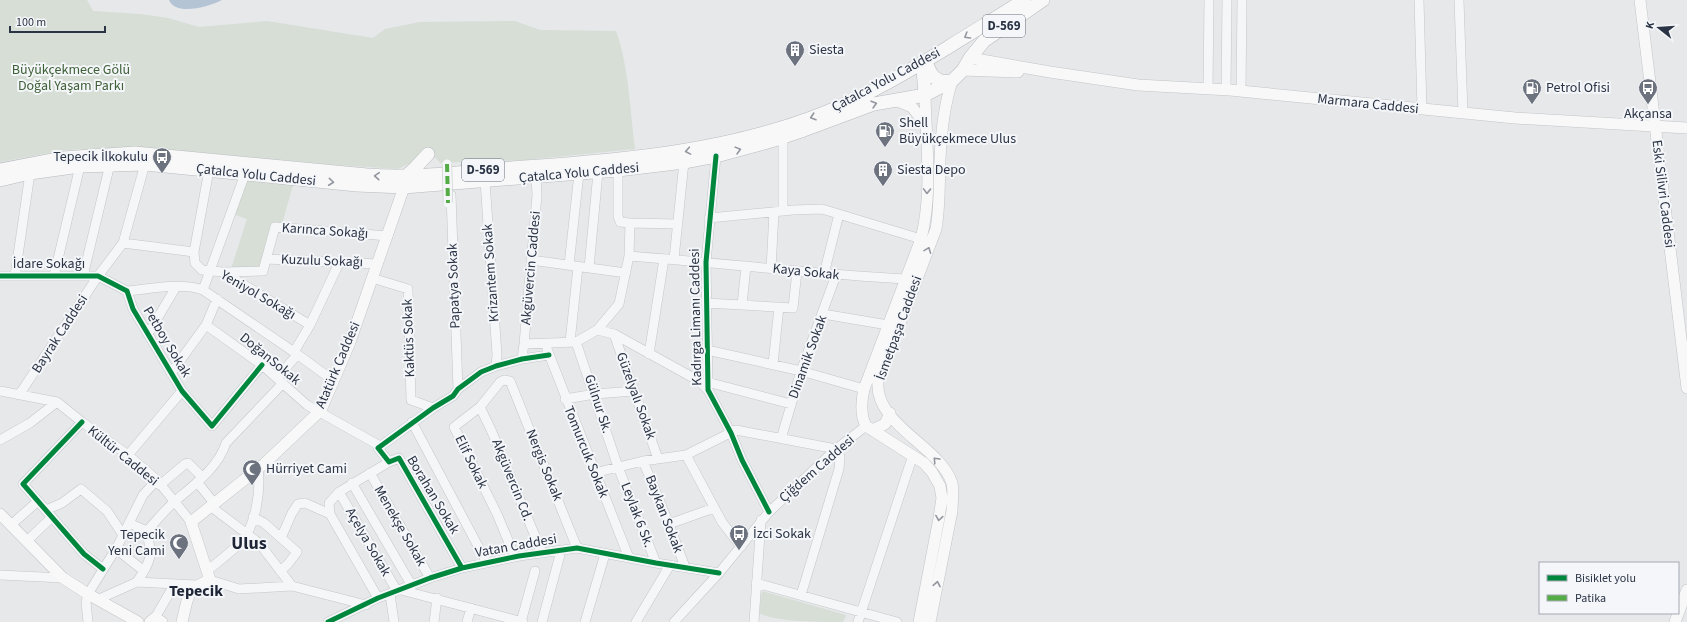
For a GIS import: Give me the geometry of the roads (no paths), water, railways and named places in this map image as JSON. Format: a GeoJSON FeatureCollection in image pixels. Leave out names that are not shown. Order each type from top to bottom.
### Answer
{"type":"FeatureCollection","features":[{"type":"Feature","properties":{"kind":"highway","name":"Çatalca Yolu Caddesi"},"geometry":{"type":"LineString","coordinates":[[0,180],[30,173],[80,166],[145,164],[357,185],[405,181],[443,169],[645,157],[721,144],[759,134],[822,114],[880,87],[926,61],[1024,0]]}},
{"type":"Feature","properties":{"kind":"highway","name":"Çatalca Yolu Caddesi"},"geometry":{"type":"LineString","coordinates":[[0,170],[63,158],[135,153],[367,175],[405,181],[450,184],[598,172],[684,162],[716,156],[783,137],[883,101],[925,95],[952,81],[963,70],[984,40],[1043,0]]}},
{"type":"Feature","properties":{"kind":"highway"},"geometry":{"type":"LineString","coordinates":[[947,48],[959,50],[970,58]]}},
{"type":"Feature","properties":{"kind":"highway"},"geometry":{"type":"LineString","coordinates":[[926,61],[929,72],[934,78],[939,81],[952,81]]}},
{"type":"Feature","properties":{"kind":"highway"},"geometry":{"type":"LineString","coordinates":[[925,95],[923,69],[926,61]]}},
{"type":"Feature","properties":{"kind":"highway"},"geometry":{"type":"LineString","coordinates":[[405,181],[428,154],[430,161],[443,169]]}},
{"type":"Feature","properties":{"kind":"main road","name":"Eski Silivri Caddesi"},"geometry":{"type":"LineString","coordinates":[[1640,0],[1687,387]]}},
{"type":"Feature","properties":{"kind":"main road"},"geometry":{"type":"LineString","coordinates":[[970,58],[1050,72]]}},
{"type":"Feature","properties":{"kind":"main road"},"geometry":{"type":"LineString","coordinates":[[963,70],[1050,72]]}},
{"type":"Feature","properties":{"kind":"main road","name":"Marmara Caddesi"},"geometry":{"type":"LineString","coordinates":[[1050,72],[1138,84],[1241,91],[1463,113],[1546,120],[1687,128]]}},
{"type":"Feature","properties":{"kind":"main road","name":"İsmetpaşa Caddesi"},"geometry":{"type":"LineString","coordinates":[[930,622],[940,542],[942,498],[940,486],[932,472],[924,463],[869,428],[863,419],[862,409],[864,389],[888,325],[937,224],[944,116],[952,81]]}},
{"type":"Feature","properties":{"kind":"main road","name":"İsmetpaşa Caddesi"},"geometry":{"type":"LineString","coordinates":[[919,622],[940,542],[952,511],[952,483],[938,461],[901,428],[882,402],[878,394],[878,381],[911,277],[921,239],[926,206],[928,160],[925,124],[925,95]]}},
{"type":"Feature","properties":{"kind":"main road"},"geometry":{"type":"LineString","coordinates":[[895,100],[912,107],[925,124]]}},
{"type":"Feature","properties":{"kind":"main road"},"geometry":{"type":"LineString","coordinates":[[928,160],[940,160]]}},
{"type":"Feature","properties":{"kind":"main road","name":"Atatürk Caddesi"},"geometry":{"type":"LineString","coordinates":[[191,522],[258,468],[319,413],[334,382],[350,342],[388,236],[405,181]]}},
{"type":"Feature","properties":{"kind":"main road"},"geometry":{"type":"LineString","coordinates":[[862,409],[867,403],[882,402]]}},
{"type":"Feature","properties":{"kind":"main road"},"geometry":{"type":"LineString","coordinates":[[869,428],[885,424],[890,413]]}},
{"type":"Feature","properties":{"kind":"main road"},"geometry":{"type":"LineString","coordinates":[[0,515],[63,578],[138,622]]}},
{"type":"Feature","properties":{"kind":"main road"},"geometry":{"type":"LineString","coordinates":[[182,622],[189,594],[196,585],[208,576],[191,522]]}},
{"type":"Feature","properties":{"kind":"main road"},"geometry":{"type":"LineString","coordinates":[[1679,611],[1687,590]]}},
{"type":"Feature","properties":{"kind":"street"},"geometry":{"type":"LineString","coordinates":[[1208,89],[1209,0]]}},
{"type":"Feature","properties":{"kind":"street"},"geometry":{"type":"LineString","coordinates":[[1226,90],[1227,0]]}},
{"type":"Feature","properties":{"kind":"street"},"geometry":{"type":"LineString","coordinates":[[1241,91],[1242,0]]}},
{"type":"Feature","properties":{"kind":"street"},"geometry":{"type":"LineString","coordinates":[[1419,0],[1422,109]]}},
{"type":"Feature","properties":{"kind":"street"},"geometry":{"type":"LineString","coordinates":[[1460,0],[1463,113]]}},
{"type":"Feature","properties":{"kind":"street"},"geometry":{"type":"LineString","coordinates":[[771,269],[779,212],[783,137]]}},
{"type":"Feature","properties":{"kind":"street","name":"Kadırga Limanı Caddesi"},"geometry":{"type":"LineString","coordinates":[[716,156],[706,262],[708,386],[731,433],[742,460],[769,512]]}},
{"type":"Feature","properties":{"kind":"street"},"geometry":{"type":"LineString","coordinates":[[674,259],[684,162]]}},
{"type":"Feature","properties":{"kind":"street"},"geometry":{"type":"LineString","coordinates":[[83,276],[110,164]]}},
{"type":"Feature","properties":{"kind":"street","name":"Bayrak Caddesi"},"geometry":{"type":"LineString","coordinates":[[20,395],[98,276],[123,243],[145,164]]}},
{"type":"Feature","properties":{"kind":"street"},"geometry":{"type":"LineString","coordinates":[[54,276],[80,166]]}},
{"type":"Feature","properties":{"kind":"street"},"geometry":{"type":"LineString","coordinates":[[443,169],[448,203]]}},
{"type":"Feature","properties":{"kind":"street"},"geometry":{"type":"LineString","coordinates":[[123,243],[194,252],[209,170]]}},
{"type":"Feature","properties":{"kind":"street"},"geometry":{"type":"LineString","coordinates":[[618,170],[618,216],[620,222],[677,224]]}},
{"type":"Feature","properties":{"kind":"street"},"geometry":{"type":"LineString","coordinates":[[589,268],[598,172]]}},
{"type":"Feature","properties":{"kind":"street"},"geometry":{"type":"LineString","coordinates":[[15,276],[30,173]]}},
{"type":"Feature","properties":{"kind":"street"},"geometry":{"type":"LineString","coordinates":[[573,342],[574,266],[579,173]]}},
{"type":"Feature","properties":{"kind":"street"},"geometry":{"type":"LineString","coordinates":[[203,290],[245,174]]}},
{"type":"Feature","properties":{"kind":"street","name":"Akgüvercin Caddesi"},"geometry":{"type":"LineString","coordinates":[[522,359],[537,196],[536,177]]}},
{"type":"Feature","properties":{"kind":"street","name":"Krizantem Sokak"},"geometry":{"type":"LineString","coordinates":[[485,181],[498,355],[496,366]]}},
{"type":"Feature","properties":{"kind":"street","name":"Papatya Sokak"},"geometry":{"type":"LineString","coordinates":[[450,184],[458,389]]}},
{"type":"Feature","properties":{"kind":"street"},"geometry":{"type":"LineString","coordinates":[[709,218],[822,209],[921,239]]}},
{"type":"Feature","properties":{"kind":"street"},"geometry":{"type":"LineString","coordinates":[[824,274],[839,214]]}},
{"type":"Feature","properties":{"kind":"street"},"geometry":{"type":"LineString","coordinates":[[524,344],[573,342],[597,330],[619,304],[629,256],[630,223]]}},
{"type":"Feature","properties":{"kind":"street","name":"Karınca Sokağı"},"geometry":{"type":"LineString","coordinates":[[223,272],[263,271],[275,227],[388,236]]}},
{"type":"Feature","properties":{"kind":"street","name":"Yeniyol Sokağı"},"geometry":{"type":"LineString","coordinates":[[194,252],[195,263],[202,270],[223,272],[310,325]]}},
{"type":"Feature","properties":{"kind":"street","name":"Kaya Sokak"},"geometry":{"type":"LineString","coordinates":[[629,256],[664,258],[836,275],[911,277]]}},
{"type":"Feature","properties":{"kind":"street"},"geometry":{"type":"LineString","coordinates":[[649,354],[664,258]]}},
{"type":"Feature","properties":{"kind":"street","name":"Kuzulu Sokağı"},"geometry":{"type":"LineString","coordinates":[[266,259],[340,261],[378,264]]}},
{"type":"Feature","properties":{"kind":"street"},"geometry":{"type":"LineString","coordinates":[[531,260],[626,273]]}},
{"type":"Feature","properties":{"kind":"street"},"geometry":{"type":"LineString","coordinates":[[147,531],[174,502],[200,480],[218,460],[223,454],[226,443],[280,381],[310,325],[340,261]]}},
{"type":"Feature","properties":{"kind":"street"},"geometry":{"type":"LineString","coordinates":[[742,305],[746,266]]}},
{"type":"Feature","properties":{"kind":"street"},"geometry":{"type":"LineString","coordinates":[[706,303],[793,308],[796,271]]}},
{"type":"Feature","properties":{"kind":"street","name":"Dinamik Sokak"},"geometry":{"type":"LineString","coordinates":[[782,440],[791,404],[836,275]]}},
{"type":"Feature","properties":{"kind":"street","name":"İdare Sokağı"},"geometry":{"type":"LineString","coordinates":[[0,276],[98,276]]}},
{"type":"Feature","properties":{"kind":"street"},"geometry":{"type":"LineString","coordinates":[[98,276],[127,291],[176,287],[195,287],[203,290],[217,298],[334,382]]}},
{"type":"Feature","properties":{"kind":"street","name":"Kaktüs Sokak"},"geometry":{"type":"LineString","coordinates":[[372,278],[408,289],[411,400],[433,408]]}},
{"type":"Feature","properties":{"kind":"street"},"geometry":{"type":"LineString","coordinates":[[148,334],[176,287]]}},
{"type":"Feature","properties":{"kind":"street","name":"Petboy Sokak"},"geometry":{"type":"LineString","coordinates":[[127,291],[133,309],[182,391],[212,426],[262,365]]}},
{"type":"Feature","properties":{"kind":"street"},"geometry":{"type":"LineString","coordinates":[[171,373],[206,324],[217,298]]}},
{"type":"Feature","properties":{"kind":"street"},"geometry":{"type":"LineString","coordinates":[[773,364],[779,307]]}},
{"type":"Feature","properties":{"kind":"street"},"geometry":{"type":"LineString","coordinates":[[823,314],[888,325]]}},
{"type":"Feature","properties":{"kind":"street","name":"DoğanSokak"},"geometry":{"type":"LineString","coordinates":[[206,324],[262,365],[307,405],[379,447]]}},
{"type":"Feature","properties":{"kind":"street"},"geometry":{"type":"LineString","coordinates":[[597,330],[614,334],[708,386],[791,404]]}},
{"type":"Feature","properties":{"kind":"street","name":"Güzelyalı Sokak"},"geometry":{"type":"LineString","coordinates":[[614,334],[658,459]]}},
{"type":"Feature","properties":{"kind":"street","name":"Gülnur Sk."},"geometry":{"type":"LineString","coordinates":[[573,342],[594,394],[618,467]]}},
{"type":"Feature","properties":{"kind":"street","name":"Tomurcuk Sokak"},"geometry":{"type":"LineString","coordinates":[[545,344],[594,473],[629,558]]}},
{"type":"Feature","properties":{"kind":"street"},"geometry":{"type":"LineString","coordinates":[[707,350],[802,371],[864,389]]}},
{"type":"Feature","properties":{"kind":"street"},"geometry":{"type":"LineString","coordinates":[[379,447],[412,422],[453,396],[458,389],[481,372],[522,359],[549,355]]}},
{"type":"Feature","properties":{"kind":"street","name":"Nergis Sokak"},"geometry":{"type":"LineString","coordinates":[[500,382],[504,380],[510,381],[577,548]]}},
{"type":"Feature","properties":{"kind":"street","name":"Elif Sokak"},"geometry":{"type":"LineString","coordinates":[[500,382],[480,407],[454,427],[497,514],[515,557]]}},
{"type":"Feature","properties":{"kind":"street"},"geometry":{"type":"LineString","coordinates":[[128,455],[182,391]]}},
{"type":"Feature","properties":{"kind":"street"},"geometry":{"type":"LineString","coordinates":[[565,398],[634,391]]}},
{"type":"Feature","properties":{"kind":"street","name":"Kültür Caddesi"},"geometry":{"type":"LineString","coordinates":[[1,392],[57,402],[128,455],[159,482],[191,522]]}},
{"type":"Feature","properties":{"kind":"street"},"geometry":{"type":"LineString","coordinates":[[0,440],[30,423],[57,402]]}},
{"type":"Feature","properties":{"kind":"street","name":"Akgüvercin Cd."},"geometry":{"type":"LineString","coordinates":[[480,407],[492,432],[542,553]]}},
{"type":"Feature","properties":{"kind":"street"},"geometry":{"type":"LineString","coordinates":[[82,422],[23,484],[84,554],[103,569]]}},
{"type":"Feature","properties":{"kind":"street"},"geometry":{"type":"LineString","coordinates":[[412,422],[487,563]]}},
{"type":"Feature","properties":{"kind":"street","name":"Çiğdem Caddesi"},"geometry":{"type":"LineString","coordinates":[[677,620],[719,573],[769,512],[837,449],[869,428]]}},
{"type":"Feature","properties":{"kind":"street"},"geometry":{"type":"LineString","coordinates":[[594,473],[643,461],[686,455],[736,430],[782,440],[837,449],[840,458],[839,469],[801,595]]}},
{"type":"Feature","properties":{"kind":"street","name":"Borahan Sokak"},"geometry":{"type":"LineString","coordinates":[[379,447],[389,462],[399,458],[462,568]]}},
{"type":"Feature","properties":{"kind":"street"},"geometry":{"type":"LineString","coordinates":[[686,455],[722,522],[740,547]]}},
{"type":"Feature","properties":{"kind":"street"},"geometry":{"type":"LineString","coordinates":[[858,622],[913,456]]}},
{"type":"Feature","properties":{"kind":"street","name":"Baykan Sokak"},"geometry":{"type":"LineString","coordinates":[[643,461],[685,567]]}},
{"type":"Feature","properties":{"kind":"street"},"geometry":{"type":"LineString","coordinates":[[378,598],[330,514],[330,502],[339,492],[352,483],[389,462]]}},
{"type":"Feature","properties":{"kind":"street"},"geometry":{"type":"LineString","coordinates":[[88,622],[86,602],[88,594],[116,549],[143,495],[159,482],[188,463],[200,480],[212,504],[263,547],[292,586]]}},
{"type":"Feature","properties":{"kind":"street","name":"Leylak 6 Sk."},"geometry":{"type":"LineString","coordinates":[[618,467],[656,563]]}},
{"type":"Feature","properties":{"kind":"street"},"geometry":{"type":"LineString","coordinates":[[258,468],[259,485],[254,517],[242,542],[208,576],[239,589],[292,586],[366,604]]}},
{"type":"Feature","properties":{"kind":"street","name":"Menekşe Sokak"},"geometry":{"type":"LineString","coordinates":[[370,473],[430,578]]}},
{"type":"Feature","properties":{"kind":"street"},"geometry":{"type":"LineString","coordinates":[[352,483],[412,586]]}},
{"type":"Feature","properties":{"kind":"street"},"geometry":{"type":"LineString","coordinates":[[27,541],[49,513],[81,489],[107,511],[123,534]]}},
{"type":"Feature","properties":{"kind":"street","name":"Açelya Sokak"},"geometry":{"type":"LineString","coordinates":[[339,492],[396,592]]}},
{"type":"Feature","properties":{"kind":"street"},"geometry":{"type":"LineString","coordinates":[[11,525],[38,500]]}},
{"type":"Feature","properties":{"kind":"street"},"geometry":{"type":"LineString","coordinates":[[281,538],[292,513],[298,504],[305,503],[330,514]]}},
{"type":"Feature","properties":{"kind":"street"},"geometry":{"type":"LineString","coordinates":[[669,524],[714,508]]}},
{"type":"Feature","properties":{"kind":"street"},"geometry":{"type":"LineString","coordinates":[[254,517],[264,523],[297,552],[288,564],[280,571]]}},
{"type":"Feature","properties":{"kind":"street"},"geometry":{"type":"LineString","coordinates":[[754,622],[761,520]]}},
{"type":"Feature","properties":{"kind":"street"},"geometry":{"type":"LineString","coordinates":[[128,523],[147,531]]}},
{"type":"Feature","properties":{"kind":"street"},"geometry":{"type":"LineString","coordinates":[[137,582],[150,560],[147,531]]}},
{"type":"Feature","properties":{"kind":"street","name":"Vatan Caddesi"},"geometry":{"type":"LineString","coordinates":[[328,622],[378,598],[430,578],[462,568],[515,557],[577,548],[719,573]]}},
{"type":"Feature","properties":{"kind":"street"},"geometry":{"type":"LineString","coordinates":[[116,549],[144,571]]}},
{"type":"Feature","properties":{"kind":"street"},"geometry":{"type":"LineString","coordinates":[[542,622],[561,551]]}},
{"type":"Feature","properties":{"kind":"street"},"geometry":{"type":"LineString","coordinates":[[585,622],[605,554]]}},
{"type":"Feature","properties":{"kind":"street"},"geometry":{"type":"LineString","coordinates":[[636,622],[670,565]]}},
{"type":"Feature","properties":{"kind":"street"},"geometry":{"type":"LineString","coordinates":[[394,622],[396,592],[436,598],[502,619],[522,622],[535,571]]}},
{"type":"Feature","properties":{"kind":"street"},"geometry":{"type":"LineString","coordinates":[[0,575],[63,578]]}},
{"type":"Feature","properties":{"kind":"street"},"geometry":{"type":"LineString","coordinates":[[99,599],[137,582],[196,585]]}},
{"type":"Feature","properties":{"kind":"street"},"geometry":{"type":"LineString","coordinates":[[756,583],[897,622]]}},
{"type":"Feature","properties":{"kind":"street"},"geometry":{"type":"LineString","coordinates":[[156,621],[174,585]]}},
{"type":"Feature","properties":{"kind":"street"},"geometry":{"type":"LineString","coordinates":[[434,622],[436,598]]}},
{"type":"Feature","properties":{"kind":"street"},"geometry":{"type":"LineString","coordinates":[[467,622],[471,608]]}},
{"type":"Feature","properties":{"kind":"water"},"geometry":{"type":"Polygon","coordinates":[[[169,0],[222,0],[194,9],[186,9],[173,5],[169,0]]]}},
{"type":"Feature","properties":{"kind":"place","name":"Siesta"},"geometry":{"type":"Point","coordinates":[795,67]}},
{"type":"Feature","properties":{"kind":"place","name":"Petrol Ofisi"},"geometry":{"type":"Point","coordinates":[1532,105]}},
{"type":"Feature","properties":{"kind":"place","name":"Akçansa"},"geometry":{"type":"Point","coordinates":[1648,105]}},
{"type":"Feature","properties":{"kind":"place","name":"Shell Büyükçekmece Ulus"},"geometry":{"type":"Point","coordinates":[885,148]}},
{"type":"Feature","properties":{"kind":"place","name":"Tepecik İlkokulu"},"geometry":{"type":"Point","coordinates":[162,174]}},
{"type":"Feature","properties":{"kind":"place","name":"Siesta Depo"},"geometry":{"type":"Point","coordinates":[883,187]}},
{"type":"Feature","properties":{"kind":"place","name":"Hürriyet Cami"},"geometry":{"type":"Point","coordinates":[252,486]}},
{"type":"Feature","properties":{"kind":"place","name":"İzci Sokak"},"geometry":{"type":"Point","coordinates":[739,551]}},
{"type":"Feature","properties":{"kind":"place","name":"Tepecik Yeni Cami"},"geometry":{"type":"Point","coordinates":[179,560]}},
{"type":"Feature","properties":{"kind":"district","name":"Ulus"},"geometry":{"type":"Point","coordinates":[249,543]}},
{"type":"Feature","properties":{"kind":"district","name":"Tepecik"},"geometry":{"type":"Point","coordinates":[196,591]}},
{"type":"Feature","properties":{"kind":"park label","name":"Büyükçekmece Gölü Doğal Yaşam Parkı"},"geometry":{"type":"Point","coordinates":[71,78]}}]}
